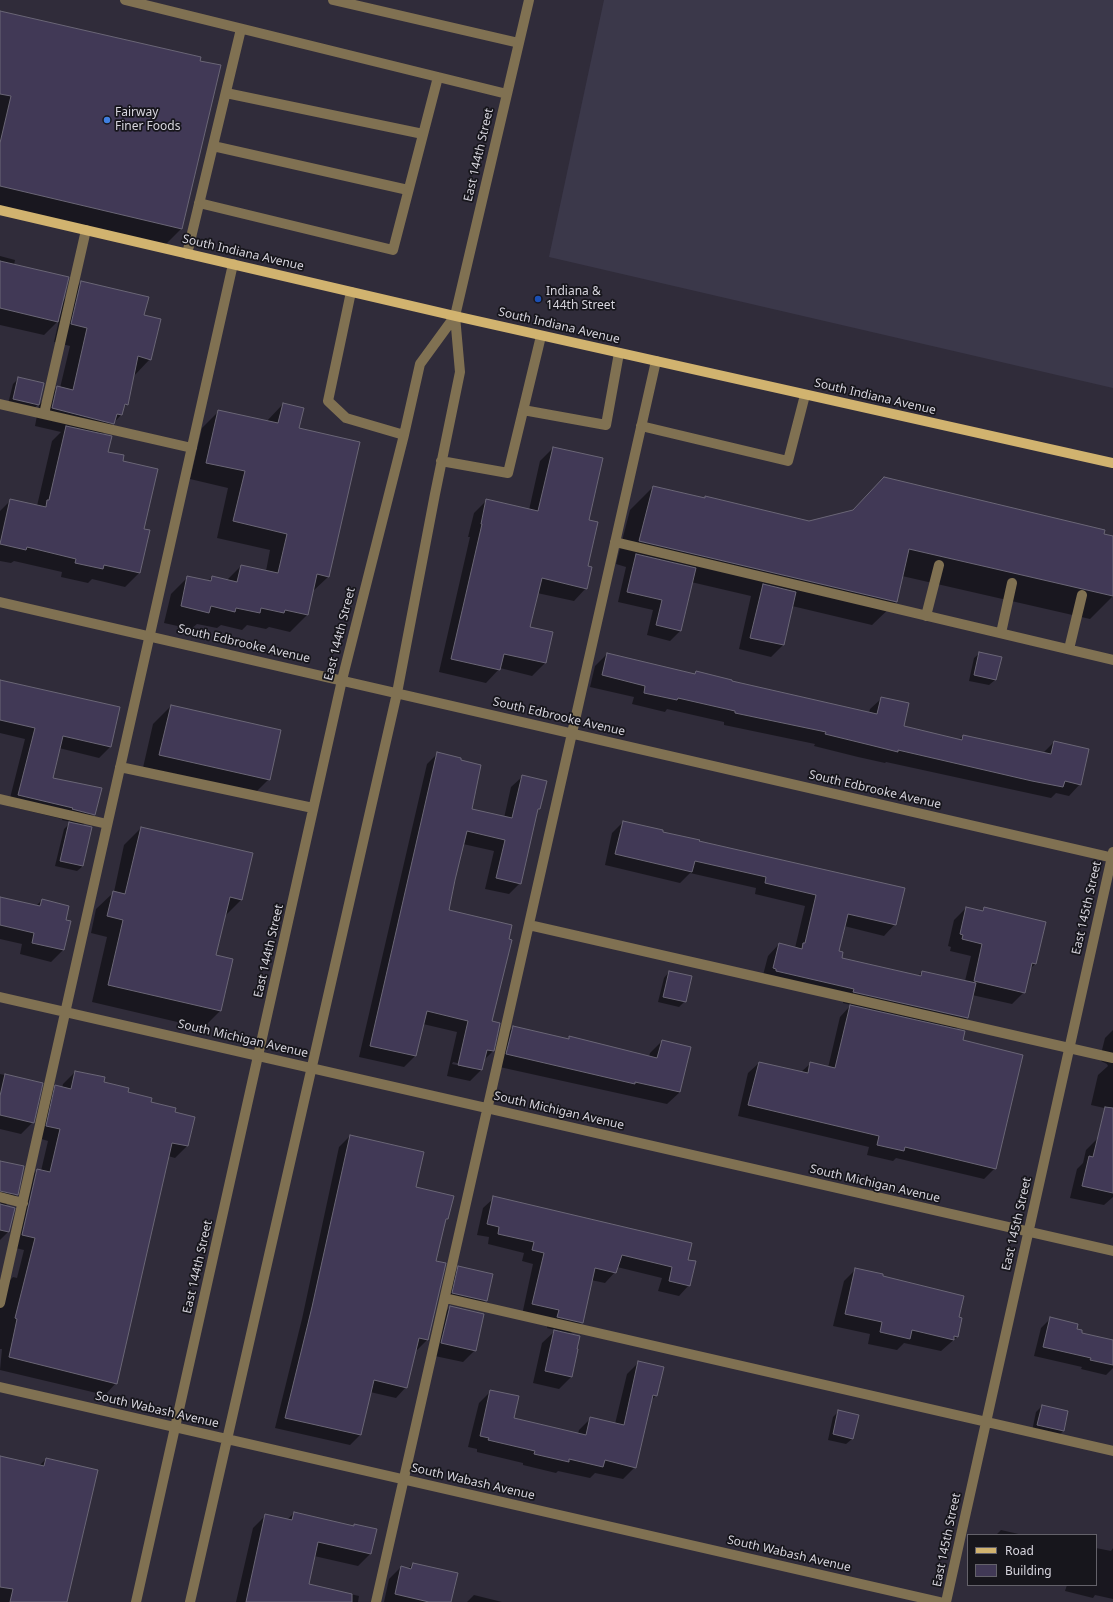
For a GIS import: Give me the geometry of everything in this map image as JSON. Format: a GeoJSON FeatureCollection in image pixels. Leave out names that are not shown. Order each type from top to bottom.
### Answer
{"type":"FeatureCollection","features":[{"type":"Feature","properties":{"kind":"main road","name":"South Indiana Avenue"},"geometry":{"type":"LineString","coordinates":[[0,210],[541,336],[1113,464]]}},
{"type":"Feature","properties":{"kind":"street"},"geometry":{"type":"LineString","coordinates":[[126,0],[507,94]]}},
{"type":"Feature","properties":{"kind":"street"},"geometry":{"type":"LineString","coordinates":[[333,0],[519,43]]}},
{"type":"Feature","properties":{"kind":"street","name":"East 144th Street"},"geometry":{"type":"LineString","coordinates":[[190,1602],[397,693],[441,461],[460,372],[455,316],[529,0]]}},
{"type":"Feature","properties":{"kind":"street"},"geometry":{"type":"LineString","coordinates":[[187,254],[241,29]]}},
{"type":"Feature","properties":{"kind":"street"},"geometry":{"type":"LineString","coordinates":[[199,203],[393,250],[438,77]]}},
{"type":"Feature","properties":{"kind":"street"},"geometry":{"type":"LineString","coordinates":[[226,93],[423,134]]}},
{"type":"Feature","properties":{"kind":"street"},"geometry":{"type":"LineString","coordinates":[[213,146],[408,190]]}},
{"type":"Feature","properties":{"kind":"street"},"geometry":{"type":"LineString","coordinates":[[44,414],[86,230]]}},
{"type":"Feature","properties":{"kind":"street"},"geometry":{"type":"LineString","coordinates":[[0,1303],[233,264]]}},
{"type":"Feature","properties":{"kind":"street"},"geometry":{"type":"LineString","coordinates":[[351,292],[328,401],[346,418],[404,435]]}},
{"type":"Feature","properties":{"kind":"street","name":"East 144th Street"},"geometry":{"type":"LineString","coordinates":[[136,1602],[342,680],[404,435],[420,364],[455,316]]}},
{"type":"Feature","properties":{"kind":"street"},"geometry":{"type":"LineString","coordinates":[[441,461],[508,472],[541,336]]}},
{"type":"Feature","properties":{"kind":"street"},"geometry":{"type":"LineString","coordinates":[[523,410],[606,425],[619,353]]}},
{"type":"Feature","properties":{"kind":"street"},"geometry":{"type":"LineString","coordinates":[[376,1602],[656,361]]}},
{"type":"Feature","properties":{"kind":"street"},"geometry":{"type":"LineString","coordinates":[[641,426],[788,461],[806,395]]}},
{"type":"Feature","properties":{"kind":"street"},"geometry":{"type":"LineString","coordinates":[[0,404],[192,448]]}},
{"type":"Feature","properties":{"kind":"street"},"geometry":{"type":"LineString","coordinates":[[615,542],[1113,660]]}},
{"type":"Feature","properties":{"kind":"street"},"geometry":{"type":"LineString","coordinates":[[926,616],[939,565]]}},
{"type":"Feature","properties":{"kind":"street"},"geometry":{"type":"LineString","coordinates":[[1001,634],[1012,583]]}},
{"type":"Feature","properties":{"kind":"street"},"geometry":{"type":"LineString","coordinates":[[1069,650],[1082,595]]}},
{"type":"Feature","properties":{"kind":"street","name":"South Edbrooke Avenue"},"geometry":{"type":"LineString","coordinates":[[0,602],[1113,856]]}},
{"type":"Feature","properties":{"kind":"street"},"geometry":{"type":"LineString","coordinates":[[120,767],[314,808]]}},
{"type":"Feature","properties":{"kind":"street"},"geometry":{"type":"LineString","coordinates":[[0,799],[108,824]]}},
{"type":"Feature","properties":{"kind":"street","name":"East 145th Street"},"geometry":{"type":"LineString","coordinates":[[946,1602],[1113,856]]}},
{"type":"Feature","properties":{"kind":"street"},"geometry":{"type":"LineString","coordinates":[[529,925],[1113,1058]]}},
{"type":"Feature","properties":{"kind":"street","name":"South Michigan Avenue"},"geometry":{"type":"LineString","coordinates":[[0,997],[1113,1251]]}},
{"type":"Feature","properties":{"kind":"street"},"geometry":{"type":"LineString","coordinates":[[0,1198],[23,1203]]}},
{"type":"Feature","properties":{"kind":"street"},"geometry":{"type":"LineString","coordinates":[[445,1298],[1113,1451]]}},
{"type":"Feature","properties":{"kind":"street","name":"South Wabash Avenue"},"geometry":{"type":"LineString","coordinates":[[0,1388],[940,1602]]}},
{"type":"Feature","properties":{"kind":"shaded area"},"geometry":{"type":"Polygon","coordinates":[[[604,0],[1113,0],[1113,388],[549,257],[604,0]]]}},
{"type":"Feature","properties":{"kind":"building","name":"Fairway Finer Foods"},"geometry":{"type":"Polygon","coordinates":[[[0,11],[201,57],[200,61],[221,65],[182,229],[0,186],[0,143],[11,96],[0,94],[0,11]]]}},
{"type":"Feature","properties":{"kind":"building"},"geometry":{"type":"Polygon","coordinates":[[[0,261],[69,277],[58,322],[0,308],[0,261]]]}},
{"type":"Feature","properties":{"kind":"building"},"geometry":{"type":"Polygon","coordinates":[[[81,281],[149,297],[144,315],[161,319],[151,360],[138,356],[128,405],[125,404],[122,415],[117,414],[114,424],[52,408],[57,386],[73,390],[87,328],[71,324],[81,281]]]}},
{"type":"Feature","properties":{"kind":"building"},"geometry":{"type":"Polygon","coordinates":[[[18,377],[44,383],[39,405],[13,399],[18,377]]]}},
{"type":"Feature","properties":{"kind":"building"},"geometry":{"type":"Polygon","coordinates":[[[283,403],[304,408],[299,428],[360,442],[329,577],[317,574],[308,615],[285,610],[284,613],[261,608],[260,613],[236,608],[235,612],[211,606],[209,613],[181,606],[187,576],[211,581],[212,576],[237,582],[241,565],[278,573],[287,534],[233,521],[245,471],[206,463],[218,410],[278,423],[283,403]]]}},
{"type":"Feature","properties":{"kind":"building"},"geometry":{"type":"Polygon","coordinates":[[[66,426],[112,436],[108,452],[124,455],[123,461],[158,469],[144,529],[150,530],[140,573],[104,565],[103,569],[75,563],[76,559],[27,547],[26,550],[0,544],[10,499],[46,507],[47,500],[49,500],[66,426]]]}},
{"type":"Feature","properties":{"kind":"building"},"geometry":{"type":"Polygon","coordinates":[[[553,447],[603,458],[589,520],[598,522],[588,566],[592,567],[587,589],[542,578],[530,627],[553,632],[546,663],[504,654],[500,670],[451,659],[482,524],[486,499],[538,511],[553,447]]]}},
{"type":"Feature","properties":{"kind":"building"},"geometry":{"type":"Polygon","coordinates":[[[884,477],[1105,530],[1104,534],[1113,536],[1113,596],[909,549],[897,602],[639,541],[653,486],[705,498],[705,496],[809,521],[853,510],[884,477]]]}},
{"type":"Feature","properties":{"kind":"building"},"geometry":{"type":"Polygon","coordinates":[[[636,554],[696,568],[681,631],[656,625],[662,600],[627,592],[636,554]]]}},
{"type":"Feature","properties":{"kind":"building"},"geometry":{"type":"Polygon","coordinates":[[[763,584],[796,592],[784,645],[750,638],[763,584]]]}},
{"type":"Feature","properties":{"kind":"building"},"geometry":{"type":"Polygon","coordinates":[[[979,652],[1002,657],[996,680],[974,675],[979,652]]]}},
{"type":"Feature","properties":{"kind":"building"},"geometry":{"type":"Polygon","coordinates":[[[607,653],[695,674],[696,671],[732,681],[877,714],[881,697],[909,703],[904,726],[962,740],[963,735],[1051,754],[1054,741],[1089,749],[1081,785],[1065,781],[1063,787],[1032,781],[898,750],[898,752],[825,734],[826,732],[735,713],[735,711],[678,698],[677,700],[644,693],[645,686],[602,675],[607,653]]]}},
{"type":"Feature","properties":{"kind":"building"},"geometry":{"type":"Polygon","coordinates":[[[0,680],[120,707],[111,747],[63,736],[53,778],[102,788],[95,815],[72,809],[73,808],[18,795],[35,728],[0,720],[0,680]]]}},
{"type":"Feature","properties":{"kind":"building"},"geometry":{"type":"Polygon","coordinates":[[[171,705],[281,730],[270,780],[159,755],[171,705]]]}},
{"type":"Feature","properties":{"kind":"building"},"geometry":{"type":"Polygon","coordinates":[[[437,752],[481,765],[472,809],[512,818],[522,775],[547,781],[540,809],[538,809],[521,884],[496,878],[505,840],[467,831],[455,880],[449,910],[512,925],[509,939],[512,940],[492,1021],[500,1023],[494,1051],[487,1050],[482,1070],[458,1065],[468,1021],[427,1011],[416,1056],[370,1046],[437,752]]]}},
{"type":"Feature","properties":{"kind":"building"},"geometry":{"type":"Polygon","coordinates":[[[623,821],[663,830],[663,832],[700,840],[699,841],[905,888],[896,925],[848,914],[839,951],[843,952],[842,958],[921,976],[922,971],[976,983],[968,1018],[853,992],[854,989],[776,971],[776,969],[773,968],[779,943],[802,949],[803,943],[805,943],[816,895],[765,883],[766,877],[695,861],[692,872],[615,854],[623,821]]]}},
{"type":"Feature","properties":{"kind":"building"},"geometry":{"type":"Polygon","coordinates":[[[69,822],[92,827],[83,866],[60,861],[69,822]]]}},
{"type":"Feature","properties":{"kind":"building"},"geometry":{"type":"Polygon","coordinates":[[[141,827],[253,853],[242,900],[230,897],[216,955],[233,959],[221,1011],[108,985],[123,920],[107,916],[113,891],[125,894],[141,827]]]}},
{"type":"Feature","properties":{"kind":"building"},"geometry":{"type":"Polygon","coordinates":[[[0,897],[40,906],[42,899],[69,906],[66,920],[71,921],[64,950],[32,943],[34,933],[0,925],[0,897]]]}},
{"type":"Feature","properties":{"kind":"building"},"geometry":{"type":"Polygon","coordinates":[[[966,907],[983,911],[984,907],[1046,922],[1036,964],[1032,963],[1025,993],[974,981],[982,944],[962,939],[963,935],[960,934],[966,907]]]}},
{"type":"Feature","properties":{"kind":"building"},"geometry":{"type":"Polygon","coordinates":[[[669,971],[692,976],[686,1002],[663,997],[669,971]]]}},
{"type":"Feature","properties":{"kind":"building"},"geometry":{"type":"Polygon","coordinates":[[[850,1005],[965,1031],[963,1040],[1023,1055],[996,1169],[905,1147],[904,1151],[877,1145],[879,1136],[748,1105],[759,1062],[808,1073],[810,1062],[835,1068],[850,1005]]]}},
{"type":"Feature","properties":{"kind":"building"},"geometry":{"type":"Polygon","coordinates":[[[513,1026],[569,1039],[569,1036],[657,1058],[662,1040],[691,1047],[680,1092],[635,1082],[635,1084],[506,1054],[513,1026]]]}},
{"type":"Feature","properties":{"kind":"building"},"geometry":{"type":"Polygon","coordinates":[[[75,1071],[105,1077],[104,1082],[129,1088],[128,1092],[152,1098],[151,1102],[176,1108],[175,1112],[195,1117],[188,1146],[172,1143],[117,1384],[9,1357],[17,1319],[15,1318],[35,1238],[22,1235],[37,1169],[50,1172],[60,1129],[46,1126],[55,1085],[71,1089],[75,1071]]]}},
{"type":"Feature","properties":{"kind":"building"},"geometry":{"type":"Polygon","coordinates":[[[5,1074],[43,1083],[34,1123],[0,1115],[0,1096],[5,1074]]]}},
{"type":"Feature","properties":{"kind":"building"},"geometry":{"type":"Polygon","coordinates":[[[1105,1107],[1113,1108],[1113,1193],[1082,1186],[1089,1156],[1093,1157],[1105,1107]]]}},
{"type":"Feature","properties":{"kind":"building"},"geometry":{"type":"Polygon","coordinates":[[[350,1135],[424,1152],[416,1187],[454,1196],[448,1219],[446,1219],[436,1261],[446,1263],[428,1340],[419,1338],[407,1388],[374,1380],[361,1435],[285,1418],[312,1307],[350,1135]]]}},
{"type":"Feature","properties":{"kind":"building"},"geometry":{"type":"Polygon","coordinates":[[[0,1161],[24,1166],[18,1195],[0,1191],[0,1161]]]}},
{"type":"Feature","properties":{"kind":"building"},"geometry":{"type":"Polygon","coordinates":[[[493,1196],[692,1243],[688,1260],[696,1261],[690,1286],[669,1281],[672,1267],[622,1255],[616,1273],[595,1268],[583,1323],[557,1317],[559,1310],[532,1304],[544,1253],[532,1250],[534,1242],[498,1234],[499,1227],[487,1224],[493,1196]]]}},
{"type":"Feature","properties":{"kind":"building"},"geometry":{"type":"Polygon","coordinates":[[[0,1204],[15,1208],[9,1232],[0,1230],[0,1204]]]}},
{"type":"Feature","properties":{"kind":"building"},"geometry":{"type":"Polygon","coordinates":[[[458,1266],[493,1274],[487,1301],[452,1293],[458,1266]]]}},
{"type":"Feature","properties":{"kind":"building"},"geometry":{"type":"Polygon","coordinates":[[[855,1268],[964,1296],[959,1317],[962,1318],[958,1337],[954,1336],[954,1340],[912,1330],[910,1339],[880,1332],[882,1322],[845,1314],[855,1268]]]}},
{"type":"Feature","properties":{"kind":"building"},"geometry":{"type":"Polygon","coordinates":[[[450,1306],[484,1314],[476,1351],[441,1343],[450,1306]]]}},
{"type":"Feature","properties":{"kind":"building"},"geometry":{"type":"Polygon","coordinates":[[[1050,1317],[1078,1324],[1077,1329],[1082,1330],[1082,1333],[1113,1340],[1113,1365],[1090,1360],[1091,1358],[1043,1347],[1050,1317]]]}},
{"type":"Feature","properties":{"kind":"building"},"geometry":{"type":"Polygon","coordinates":[[[554,1330],[580,1336],[572,1377],[545,1371],[554,1330]]]}},
{"type":"Feature","properties":{"kind":"building"},"geometry":{"type":"Polygon","coordinates":[[[638,1361],[664,1367],[657,1396],[653,1395],[636,1468],[605,1460],[603,1467],[569,1459],[569,1462],[534,1454],[535,1451],[488,1440],[489,1438],[480,1436],[490,1390],[519,1396],[514,1418],[586,1435],[590,1417],[624,1425],[638,1361]]]}},
{"type":"Feature","properties":{"kind":"building"},"geometry":{"type":"Polygon","coordinates":[[[1042,1405],[1068,1411],[1064,1431],[1037,1425],[1042,1405]]]}},
{"type":"Feature","properties":{"kind":"building"},"geometry":{"type":"Polygon","coordinates":[[[838,1410],[859,1415],[853,1439],[833,1434],[838,1410]]]}},
{"type":"Feature","properties":{"kind":"building"},"geometry":{"type":"Polygon","coordinates":[[[0,1456],[44,1466],[46,1458],[98,1470],[67,1602],[10,1602],[13,1589],[0,1587],[0,1456]]]}},
{"type":"Feature","properties":{"kind":"building"},"geometry":{"type":"Polygon","coordinates":[[[294,1512],[354,1526],[354,1524],[377,1529],[371,1554],[318,1542],[309,1584],[352,1594],[352,1602],[246,1602],[265,1514],[292,1520],[294,1512]]]}},
{"type":"Feature","properties":{"kind":"building"},"geometry":{"type":"Polygon","coordinates":[[[413,1563],[458,1573],[451,1602],[429,1602],[395,1594],[401,1566],[411,1569],[413,1563]]]}},
{"type":"Feature","properties":{"kind":"place","name":"Fairway Finer Foods"},"geometry":{"type":"Point","coordinates":[107,120]}},
{"type":"Feature","properties":{"kind":"place","name":"Indiana & 144th Street"},"geometry":{"type":"Point","coordinates":[538,299]}}]}
